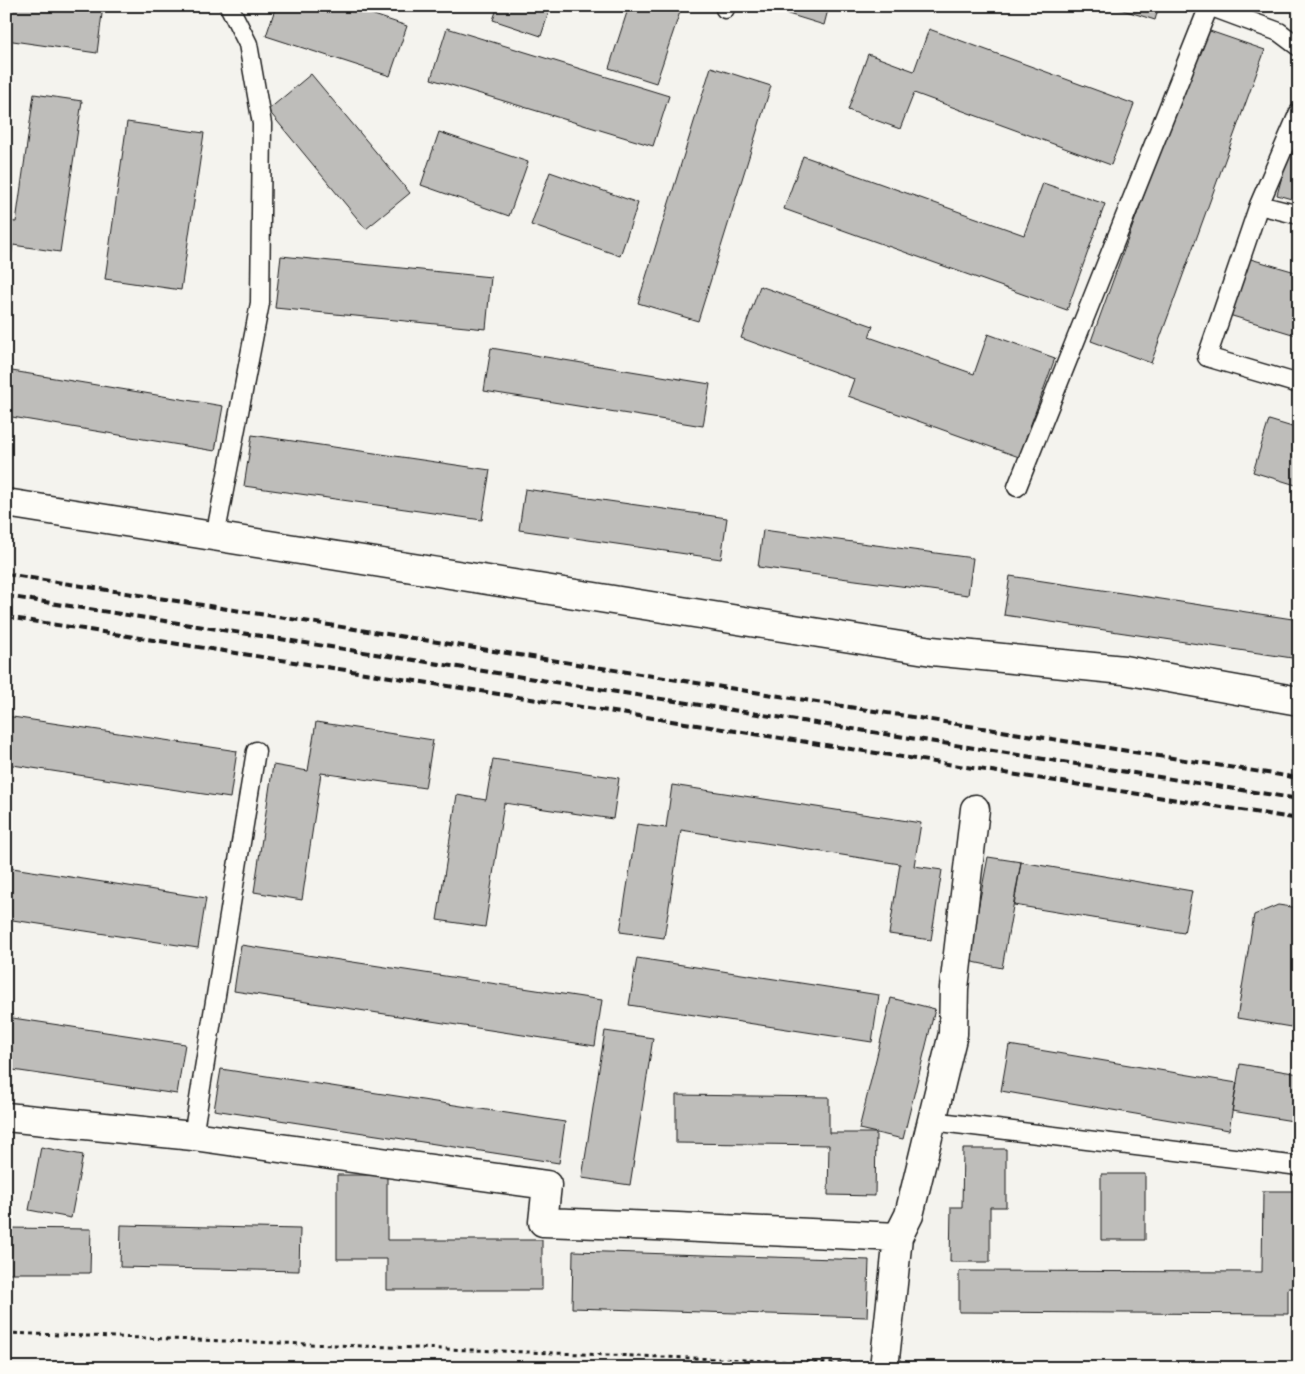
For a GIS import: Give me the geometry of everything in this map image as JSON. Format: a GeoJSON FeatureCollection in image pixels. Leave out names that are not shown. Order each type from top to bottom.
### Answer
{"type":"FeatureCollection","features":[{"type":"Feature","properties":{"kind":"street"},"geometry":{"type":"LineString","coordinates":[[6,503],[932,651],[1124,670],[1299,701]]}},
{"type":"Feature","properties":{"kind":"street"},"geometry":{"type":"LineString","coordinates":[[884,1366],[898,1237],[909,1215],[953,1034],[954,988],[975,809]]}},
{"type":"Feature","properties":{"kind":"street"},"geometry":{"type":"LineString","coordinates":[[6,1117],[193,1136],[547,1185],[543,1222],[898,1237]]}},
{"type":"Feature","properties":{"kind":"lane"},"geometry":{"type":"LineString","coordinates":[[215,536],[260,303],[262,124],[248,44],[228,6]]}},
{"type":"Feature","properties":{"kind":"lane"},"geometry":{"type":"LineString","coordinates":[[1017,487],[1209,6],[1279,32],[1299,47]]}},
{"type":"Feature","properties":{"kind":"lane"},"geometry":{"type":"LineString","coordinates":[[1299,112],[1259,205],[1207,357],[1299,384]]}},
{"type":"Feature","properties":{"kind":"lane"},"geometry":{"type":"LineString","coordinates":[[1259,205],[1299,215]]}},
{"type":"Feature","properties":{"kind":"lane"},"geometry":{"type":"LineString","coordinates":[[193,1136],[256,751]]}},
{"type":"Feature","properties":{"kind":"lane"},"geometry":{"type":"LineString","coordinates":[[932,1121],[1299,1166]]}},
{"type":"Feature","properties":{"kind":"path"},"geometry":{"type":"LineString","coordinates":[[6,1333],[884,1366],[994,1368]]}},
{"type":"Feature","properties":{"kind":"building"},"geometry":{"type":"Polygon","coordinates":[[[6,6],[103,6],[97,53],[6,40],[6,6]]]}},
{"type":"Feature","properties":{"kind":"building"},"geometry":{"type":"Polygon","coordinates":[[[276,6],[347,6],[407,26],[390,76],[266,36],[276,6]]]}},
{"type":"Feature","properties":{"kind":"building"},"geometry":{"type":"Polygon","coordinates":[[[498,6],[551,6],[541,36],[493,20],[498,6]]]}},
{"type":"Feature","properties":{"kind":"building"},"geometry":{"type":"Polygon","coordinates":[[[629,6],[682,6],[656,83],[609,68],[629,6]]]}},
{"type":"Feature","properties":{"kind":"building"},"geometry":{"type":"Polygon","coordinates":[[[762,6],[829,6],[824,25],[762,6]]]}},
{"type":"Feature","properties":{"kind":"building"},"geometry":{"type":"Polygon","coordinates":[[[1110,6],[1159,6],[1155,20],[1110,6]]]}},
{"type":"Feature","properties":{"kind":"building"},"geometry":{"type":"Polygon","coordinates":[[[447,28],[669,96],[653,146],[431,79],[447,28]]]}},
{"type":"Feature","properties":{"kind":"building"},"geometry":{"type":"Polygon","coordinates":[[[929,29],[1134,104],[1111,165],[914,93],[900,129],[848,110],[868,54],[914,71],[929,29]]]}},
{"type":"Feature","properties":{"kind":"building"},"geometry":{"type":"Polygon","coordinates":[[[1204,29],[1265,50],[1151,363],[1091,341],[1204,29]]]}},
{"type":"Feature","properties":{"kind":"building"},"geometry":{"type":"Polygon","coordinates":[[[711,67],[771,86],[698,321],[638,303],[711,67]]]}},
{"type":"Feature","properties":{"kind":"building"},"geometry":{"type":"Polygon","coordinates":[[[311,74],[410,193],[366,229],[268,110],[311,74]]]}},
{"type":"Feature","properties":{"kind":"building"},"geometry":{"type":"Polygon","coordinates":[[[34,94],[82,101],[60,252],[13,245],[8,275],[6,275],[6,221],[16,222],[34,94]]]}},
{"type":"Feature","properties":{"kind":"building"},"geometry":{"type":"Polygon","coordinates":[[[127,122],[204,133],[181,290],[105,279],[127,122]]]}},
{"type":"Feature","properties":{"kind":"building"},"geometry":{"type":"Polygon","coordinates":[[[439,132],[528,162],[509,216],[421,185],[439,132]]]}},
{"type":"Feature","properties":{"kind":"building"},"geometry":{"type":"Polygon","coordinates":[[[1292,139],[1299,140],[1299,201],[1277,195],[1292,139]]]}},
{"type":"Feature","properties":{"kind":"building"},"geometry":{"type":"Polygon","coordinates":[[[803,156],[1024,235],[1043,183],[1105,204],[1067,310],[784,209],[803,156]]]}},
{"type":"Feature","properties":{"kind":"building"},"geometry":{"type":"Polygon","coordinates":[[[550,172],[638,203],[620,256],[531,225],[550,172]]]}},
{"type":"Feature","properties":{"kind":"building"},"geometry":{"type":"Polygon","coordinates":[[[281,256],[491,277],[486,329],[275,308],[281,256]]]}},
{"type":"Feature","properties":{"kind":"building"},"geometry":{"type":"Polygon","coordinates":[[[1247,258],[1299,273],[1299,336],[1229,315],[1247,258]]]}},
{"type":"Feature","properties":{"kind":"building"},"geometry":{"type":"Polygon","coordinates":[[[760,286],[873,326],[869,337],[974,374],[988,334],[1055,358],[1019,457],[848,396],[854,379],[741,338],[760,286]]]}},
{"type":"Feature","properties":{"kind":"building"},"geometry":{"type":"Polygon","coordinates":[[[491,348],[710,384],[703,426],[484,391],[491,348]]]}},
{"type":"Feature","properties":{"kind":"building"},"geometry":{"type":"Polygon","coordinates":[[[6,370],[223,406],[215,451],[6,416],[6,370]]]}},
{"type":"Feature","properties":{"kind":"building"},"geometry":{"type":"Polygon","coordinates":[[[1269,420],[1299,429],[1299,486],[1253,472],[1269,420]]]}},
{"type":"Feature","properties":{"kind":"building"},"geometry":{"type":"Polygon","coordinates":[[[252,435],[490,470],[482,520],[244,486],[252,435]]]}},
{"type":"Feature","properties":{"kind":"building"},"geometry":{"type":"Polygon","coordinates":[[[525,489],[727,518],[721,559],[519,530],[525,489]]]}},
{"type":"Feature","properties":{"kind":"building"},"geometry":{"type":"Polygon","coordinates":[[[763,530],[973,558],[968,595],[758,567],[763,530]]]}},
{"type":"Feature","properties":{"kind":"building"},"geometry":{"type":"Polygon","coordinates":[[[1010,576],[1299,620],[1299,659],[1004,615],[1010,576]]]}},
{"type":"Feature","properties":{"kind":"building"},"geometry":{"type":"Polygon","coordinates":[[[6,716],[237,751],[230,798],[6,764],[6,716]]]}},
{"type":"Feature","properties":{"kind":"building"},"geometry":{"type":"Polygon","coordinates":[[[316,722],[433,740],[425,788],[321,773],[302,900],[254,892],[273,765],[308,771],[316,722]]]}},
{"type":"Feature","properties":{"kind":"building"},"geometry":{"type":"Polygon","coordinates":[[[493,759],[619,778],[613,819],[504,803],[485,927],[437,920],[457,795],[486,800],[493,759]]]}},
{"type":"Feature","properties":{"kind":"building"},"geometry":{"type":"Polygon","coordinates":[[[672,785],[921,823],[914,866],[942,870],[931,940],[889,934],[900,864],[681,830],[664,938],[620,932],[637,824],[666,828],[672,785]]]}},
{"type":"Feature","properties":{"kind":"building"},"geometry":{"type":"Polygon","coordinates":[[[988,857],[1021,862],[1002,968],[968,961],[988,857]]]}},
{"type":"Feature","properties":{"kind":"building"},"geometry":{"type":"Polygon","coordinates":[[[1021,862],[1192,891],[1184,933],[1014,905],[1021,862]]]}},
{"type":"Feature","properties":{"kind":"building"},"geometry":{"type":"Polygon","coordinates":[[[6,867],[206,898],[198,948],[6,919],[6,867]]]}},
{"type":"Feature","properties":{"kind":"building"},"geometry":{"type":"Polygon","coordinates":[[[1278,905],[1299,908],[1299,980],[1291,1027],[1237,1018],[1254,915],[1278,905]]]}},
{"type":"Feature","properties":{"kind":"building"},"geometry":{"type":"Polygon","coordinates":[[[241,945],[602,1000],[595,1046],[234,991],[241,945]]]}},
{"type":"Feature","properties":{"kind":"building"},"geometry":{"type":"Polygon","coordinates":[[[637,958],[879,995],[872,1042],[629,1005],[637,958]]]}},
{"type":"Feature","properties":{"kind":"building"},"geometry":{"type":"Polygon","coordinates":[[[891,998],[935,1009],[903,1139],[859,1129],[891,998]]]}},
{"type":"Feature","properties":{"kind":"building"},"geometry":{"type":"Polygon","coordinates":[[[6,1017],[185,1044],[177,1094],[6,1069],[6,1017]]]}},
{"type":"Feature","properties":{"kind":"building"},"geometry":{"type":"Polygon","coordinates":[[[605,1031],[653,1038],[630,1185],[582,1178],[605,1031]]]}},
{"type":"Feature","properties":{"kind":"building"},"geometry":{"type":"Polygon","coordinates":[[[1009,1045],[1237,1083],[1229,1130],[1001,1091],[1009,1045]]]}},
{"type":"Feature","properties":{"kind":"building"},"geometry":{"type":"Polygon","coordinates":[[[1240,1064],[1299,1074],[1299,1122],[1232,1111],[1240,1064]]]}},
{"type":"Feature","properties":{"kind":"building"},"geometry":{"type":"Polygon","coordinates":[[[221,1069],[565,1122],[559,1163],[214,1110],[221,1069]]]}},
{"type":"Feature","properties":{"kind":"building"},"geometry":{"type":"Polygon","coordinates":[[[676,1095],[829,1097],[829,1133],[876,1133],[875,1196],[828,1195],[829,1145],[676,1143],[676,1095]]]}},
{"type":"Feature","properties":{"kind":"building"},"geometry":{"type":"Polygon","coordinates":[[[41,1147],[83,1155],[71,1218],[29,1210],[41,1147]]]}},
{"type":"Feature","properties":{"kind":"building"},"geometry":{"type":"Polygon","coordinates":[[[963,1149],[1006,1149],[1006,1207],[990,1207],[990,1262],[950,1262],[951,1207],[962,1207],[963,1149]]]}},
{"type":"Feature","properties":{"kind":"building"},"geometry":{"type":"Polygon","coordinates":[[[1101,1174],[1145,1174],[1145,1240],[1101,1240],[1101,1174]]]}},
{"type":"Feature","properties":{"kind":"building"},"geometry":{"type":"Polygon","coordinates":[[[337,1175],[387,1175],[387,1240],[542,1240],[542,1290],[387,1290],[387,1259],[337,1259],[337,1175]]]}},
{"type":"Feature","properties":{"kind":"building"},"geometry":{"type":"Polygon","coordinates":[[[1263,1191],[1299,1191],[1299,1288],[1288,1288],[1288,1314],[959,1312],[959,1271],[1262,1272],[1263,1191]]]}},
{"type":"Feature","properties":{"kind":"building"},"geometry":{"type":"Polygon","coordinates":[[[121,1225],[300,1229],[299,1271],[120,1267],[121,1225]]]}},
{"type":"Feature","properties":{"kind":"building"},"geometry":{"type":"Polygon","coordinates":[[[6,1228],[91,1229],[90,1273],[6,1273],[6,1228]]]}},
{"type":"Feature","properties":{"kind":"building"},"geometry":{"type":"Polygon","coordinates":[[[573,1251],[869,1260],[867,1317],[572,1308],[573,1251]]]}},
{"type":"Feature","properties":{"kind":"railway"},"geometry":{"type":"LineString","coordinates":[[6,574],[1299,778]]}},
{"type":"Feature","properties":{"kind":"railway"},"geometry":{"type":"LineString","coordinates":[[6,596],[1299,799]]}},
{"type":"Feature","properties":{"kind":"railway"},"geometry":{"type":"LineString","coordinates":[[6,617],[1299,819]]}}]}
